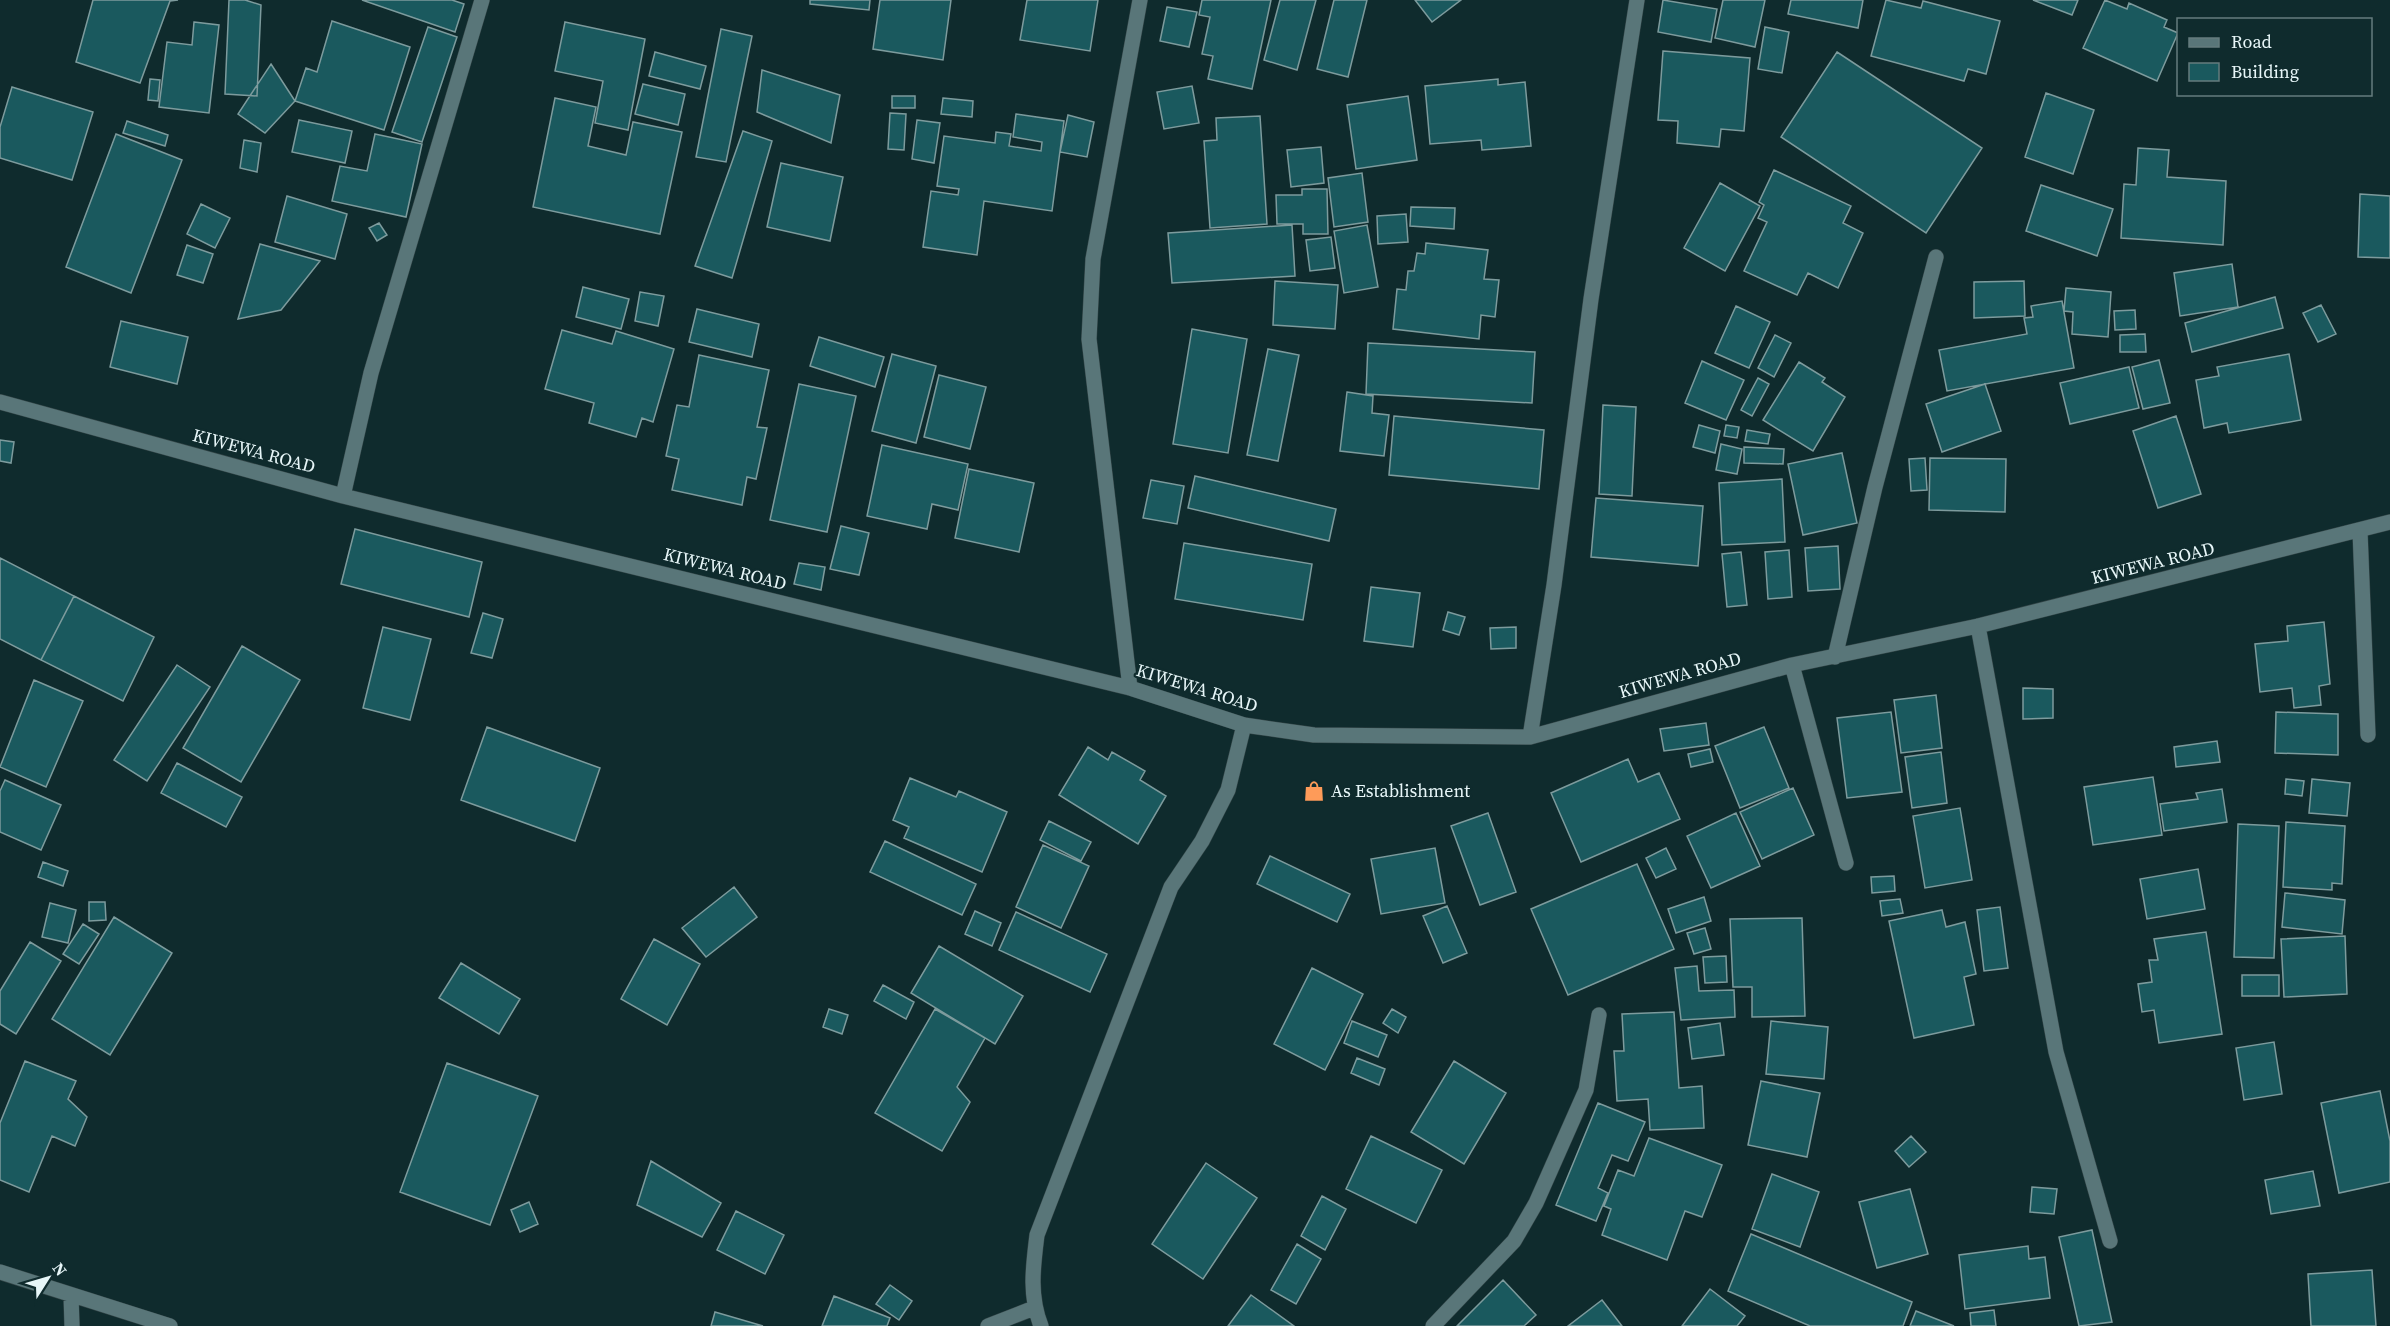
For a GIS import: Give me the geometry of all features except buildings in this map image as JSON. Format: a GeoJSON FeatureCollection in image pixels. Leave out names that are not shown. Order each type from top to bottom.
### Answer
{"type":"FeatureCollection","features":[{"type":"Feature","properties":{"kind":"street"},"geometry":{"type":"LineString","coordinates":[[343,496],[371,373],[482,0]]}},
{"type":"Feature","properties":{"kind":"street"},"geometry":{"type":"LineString","coordinates":[[1130,687],[1089,339],[1092,259],[1140,0]]}},
{"type":"Feature","properties":{"kind":"street"},"geometry":{"type":"LineString","coordinates":[[1530,737],[1554,585],[1591,299],[1637,0]]}},
{"type":"Feature","properties":{"kind":"street"},"geometry":{"type":"LineString","coordinates":[[1835,657],[1875,487],[1936,257]]}},
{"type":"Feature","properties":{"kind":"street","name":"KIWEWA ROAD"},"geometry":{"type":"LineString","coordinates":[[0,402],[343,496],[1130,687],[1244,725],[1314,735],[1530,737],[1792,665],[1978,626],[2390,522]]}},
{"type":"Feature","properties":{"kind":"street"},"geometry":{"type":"LineString","coordinates":[[2360,531],[2368,735]]}},
{"type":"Feature","properties":{"kind":"street"},"geometry":{"type":"LineString","coordinates":[[1978,626],[2056,1052],[2110,1241]]}},
{"type":"Feature","properties":{"kind":"street"},"geometry":{"type":"LineString","coordinates":[[1792,665],[1846,863]]}},
{"type":"Feature","properties":{"kind":"street"},"geometry":{"type":"LineString","coordinates":[[1041,1326],[1034,1308],[1032,1276],[1037,1235],[1171,887],[1202,841],[1228,790],[1244,725]]}},
{"type":"Feature","properties":{"kind":"street"},"geometry":{"type":"LineString","coordinates":[[1433,1326],[1514,1241],[1536,1203],[1586,1090],[1599,1015]]}},
{"type":"Feature","properties":{"kind":"street"},"geometry":{"type":"LineString","coordinates":[[0,1272],[170,1326]]}},
{"type":"Feature","properties":{"kind":"street"},"geometry":{"type":"LineString","coordinates":[[71,1294],[72,1326]]}},
{"type":"Feature","properties":{"kind":"street"},"geometry":{"type":"LineString","coordinates":[[988,1326],[1034,1308]]}},
{"type":"Feature","properties":{"kind":"place","name":"As Establishment"},"geometry":{"type":"Point","coordinates":[1314,791]}}]}
